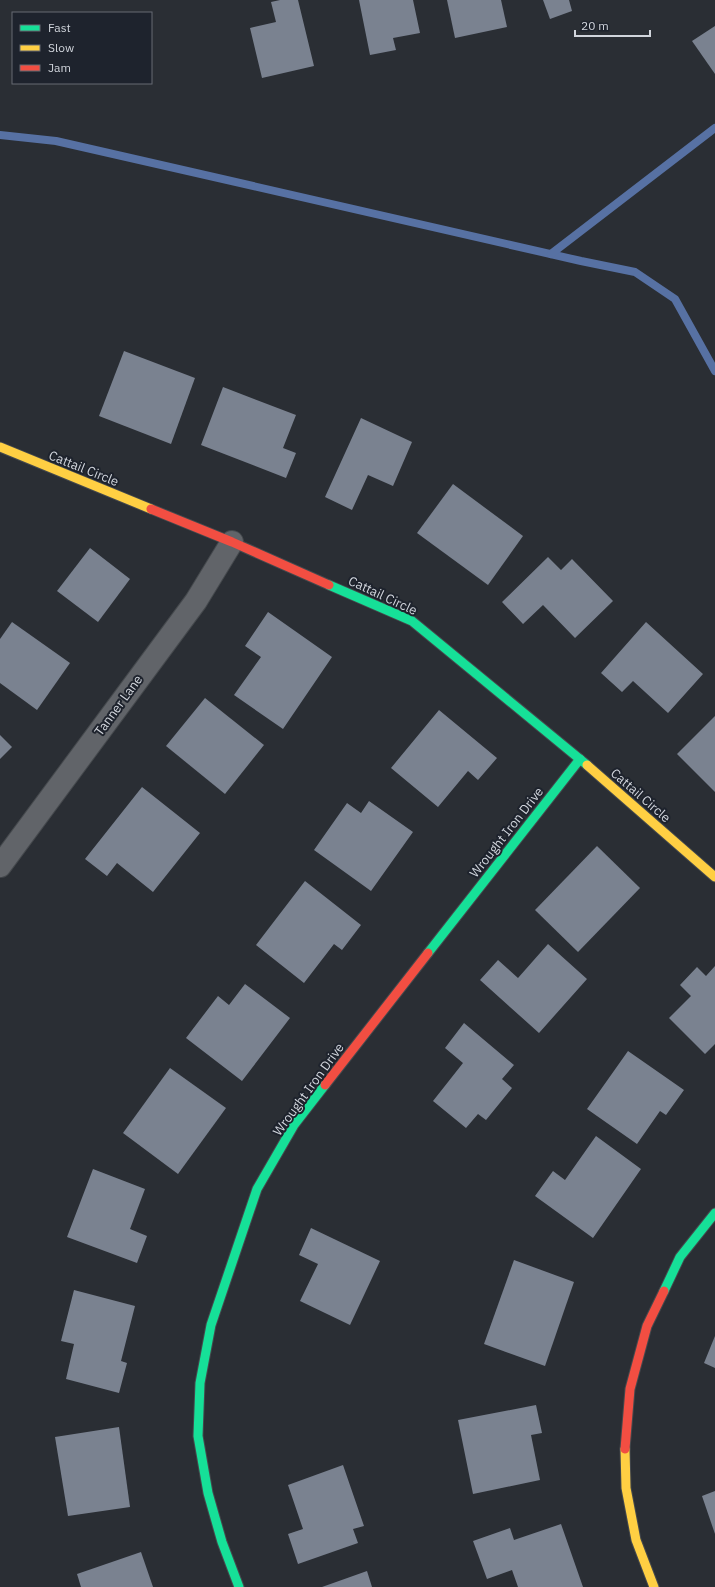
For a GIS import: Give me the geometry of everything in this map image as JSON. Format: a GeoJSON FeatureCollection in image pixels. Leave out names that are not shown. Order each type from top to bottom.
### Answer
{"type":"FeatureCollection","features":[{"type":"Feature","properties":{"kind":"street","name":"Cattail Circle"},"geometry":{"type":"LineString","coordinates":[[0,447],[232,542],[412,621],[580,759],[715,877]]}},
{"type":"Feature","properties":{"kind":"street","name":"Tanner Lane"},"geometry":{"type":"LineString","coordinates":[[0,866],[196,601],[232,542]]}},
{"type":"Feature","properties":{"kind":"street","name":"Wrought Iron Drive"},"geometry":{"type":"LineString","coordinates":[[239,1587],[222,1542],[208,1492],[198,1436],[200,1383],[211,1325],[257,1189],[294,1124],[580,759]]}},
{"type":"Feature","properties":{"kind":"street"},"geometry":{"type":"LineString","coordinates":[[654,1587],[636,1540],[626,1488],[624,1446],[630,1389],[647,1326],[680,1257],[715,1213]]}},
{"type":"Feature","properties":{"kind":"building"},"geometry":{"type":"Polygon","coordinates":[[[280,0],[298,0],[314,66],[262,78],[250,28],[276,22],[271,2],[280,0]]]}},
{"type":"Feature","properties":{"kind":"building"},"geometry":{"type":"Polygon","coordinates":[[[359,0],[413,0],[420,33],[393,38],[396,50],[370,55],[359,0]]]}},
{"type":"Feature","properties":{"kind":"building"},"geometry":{"type":"Polygon","coordinates":[[[447,0],[501,0],[507,27],[455,38],[447,0]]]}},
{"type":"Feature","properties":{"kind":"building"},"geometry":{"type":"Polygon","coordinates":[[[543,0],[569,0],[572,11],[550,19],[543,0]]]}},
{"type":"Feature","properties":{"kind":"building"},"geometry":{"type":"Polygon","coordinates":[[[715,26],[715,74],[692,41],[715,26]]]}},
{"type":"Feature","properties":{"kind":"building"},"geometry":{"type":"Polygon","coordinates":[[[124,351],[195,378],[171,444],[99,416],[124,351]]]}},
{"type":"Feature","properties":{"kind":"building"},"geometry":{"type":"Polygon","coordinates":[[[223,387],[296,415],[283,448],[296,453],[286,478],[201,445],[223,387]]]}},
{"type":"Feature","properties":{"kind":"building"},"geometry":{"type":"Polygon","coordinates":[[[361,418],[412,442],[393,486],[368,475],[352,510],[325,497],[361,418]]]}},
{"type":"Feature","properties":{"kind":"building"},"geometry":{"type":"Polygon","coordinates":[[[453,484],[523,536],[488,585],[417,533],[453,484]]]}},
{"type":"Feature","properties":{"kind":"building"},"geometry":{"type":"Polygon","coordinates":[[[90,548],[130,579],[98,622],[57,591],[90,548]]]}},
{"type":"Feature","properties":{"kind":"building"},"geometry":{"type":"Polygon","coordinates":[[[548,557],[561,570],[572,559],[613,601],[575,638],[543,605],[523,624],[502,602],[548,557]]]}},
{"type":"Feature","properties":{"kind":"building"},"geometry":{"type":"Polygon","coordinates":[[[268,612],[332,657],[283,729],[234,695],[261,657],[245,646],[268,612]]]}},
{"type":"Feature","properties":{"kind":"building"},"geometry":{"type":"Polygon","coordinates":[[[12,622],[70,663],[37,710],[0,683],[0,639],[12,622]]]}},
{"type":"Feature","properties":{"kind":"building"},"geometry":{"type":"Polygon","coordinates":[[[646,622],[703,674],[668,713],[633,681],[622,692],[601,673],[646,622]]]}},
{"type":"Feature","properties":{"kind":"building"},"geometry":{"type":"Polygon","coordinates":[[[205,698],[264,745],[225,794],[166,746],[205,698]]]}},
{"type":"Feature","properties":{"kind":"building"},"geometry":{"type":"Polygon","coordinates":[[[439,710],[497,758],[478,780],[468,771],[438,807],[391,768],[439,710]]]}},
{"type":"Feature","properties":{"kind":"building"},"geometry":{"type":"Polygon","coordinates":[[[715,716],[715,792],[677,754],[715,716]]]}},
{"type":"Feature","properties":{"kind":"building"},"geometry":{"type":"Polygon","coordinates":[[[0,735],[12,747],[0,759],[0,735]]]}},
{"type":"Feature","properties":{"kind":"building"},"geometry":{"type":"Polygon","coordinates":[[[142,787],[200,833],[153,892],[117,863],[107,876],[85,859],[142,787]]]}},
{"type":"Feature","properties":{"kind":"building"},"geometry":{"type":"Polygon","coordinates":[[[369,801],[413,832],[371,891],[314,850],[347,803],[361,813],[369,801]]]}},
{"type":"Feature","properties":{"kind":"building"},"geometry":{"type":"Polygon","coordinates":[[[597,846],[640,888],[578,952],[535,910],[597,846]]]}},
{"type":"Feature","properties":{"kind":"building"},"geometry":{"type":"Polygon","coordinates":[[[305,881],[361,925],[342,950],[334,944],[304,983],[256,945],[305,881]]]}},
{"type":"Feature","properties":{"kind":"building"},"geometry":{"type":"Polygon","coordinates":[[[548,944],[587,979],[539,1033],[480,980],[498,960],[518,978],[548,944]]]}},
{"type":"Feature","properties":{"kind":"building"},"geometry":{"type":"Polygon","coordinates":[[[715,966],[715,1044],[705,1054],[669,1018],[691,996],[680,985],[697,967],[706,976],[715,966]]]}},
{"type":"Feature","properties":{"kind":"building"},"geometry":{"type":"Polygon","coordinates":[[[245,984],[290,1018],[242,1081],[186,1038],[218,996],[229,1005],[245,984]]]}},
{"type":"Feature","properties":{"kind":"building"},"geometry":{"type":"Polygon","coordinates":[[[464,1023],[514,1065],[502,1079],[512,1088],[486,1120],[478,1114],[466,1128],[433,1101],[463,1063],[445,1048],[464,1023]]]}},
{"type":"Feature","properties":{"kind":"building"},"geometry":{"type":"Polygon","coordinates":[[[628,1051],[684,1090],[666,1115],[660,1111],[637,1144],[587,1109],[628,1051]]]}},
{"type":"Feature","properties":{"kind":"building"},"geometry":{"type":"Polygon","coordinates":[[[170,1068],[226,1108],[178,1174],[123,1133],[170,1068]]]}},
{"type":"Feature","properties":{"kind":"building"},"geometry":{"type":"Polygon","coordinates":[[[596,1136],[641,1169],[593,1238],[535,1196],[553,1171],[565,1180],[596,1136]]]}},
{"type":"Feature","properties":{"kind":"building"},"geometry":{"type":"Polygon","coordinates":[[[93,1169],[145,1189],[130,1229],[147,1236],[137,1263],[67,1237],[93,1169]]]}},
{"type":"Feature","properties":{"kind":"building"},"geometry":{"type":"Polygon","coordinates":[[[311,1228],[380,1261],[350,1325],[300,1301],[318,1264],[299,1255],[311,1228]]]}},
{"type":"Feature","properties":{"kind":"building"},"geometry":{"type":"Polygon","coordinates":[[[514,1260],[574,1282],[545,1366],[484,1344],[514,1260]]]}},
{"type":"Feature","properties":{"kind":"building"},"geometry":{"type":"Polygon","coordinates":[[[74,1290],[135,1306],[121,1361],[127,1363],[119,1393],[66,1379],[74,1344],[61,1341],[74,1290]]]}},
{"type":"Feature","properties":{"kind":"building"},"geometry":{"type":"Polygon","coordinates":[[[715,1336],[715,1368],[704,1363],[715,1336]]]}},
{"type":"Feature","properties":{"kind":"building"},"geometry":{"type":"Polygon","coordinates":[[[536,1405],[542,1433],[531,1435],[540,1480],[473,1494],[458,1420],[536,1405]]]}},
{"type":"Feature","properties":{"kind":"building"},"geometry":{"type":"Polygon","coordinates":[[[119,1427],[130,1507],[68,1516],[55,1437],[119,1427]]]}},
{"type":"Feature","properties":{"kind":"building"},"geometry":{"type":"Polygon","coordinates":[[[343,1465],[364,1526],[353,1529],[358,1543],[298,1564],[288,1534],[303,1529],[288,1485],[343,1465]]]}},
{"type":"Feature","properties":{"kind":"building"},"geometry":{"type":"Polygon","coordinates":[[[715,1491],[715,1534],[702,1496],[715,1491]]]}},
{"type":"Feature","properties":{"kind":"building"},"geometry":{"type":"Polygon","coordinates":[[[561,1524],[583,1587],[518,1587],[512,1570],[487,1579],[473,1541],[510,1528],[514,1540],[561,1524]]]}},
{"type":"Feature","properties":{"kind":"building"},"geometry":{"type":"Polygon","coordinates":[[[141,1552],[153,1587],[81,1587],[77,1574],[141,1552]]]}},
{"type":"Feature","properties":{"kind":"building"},"geometry":{"type":"Polygon","coordinates":[[[367,1571],[372,1587],[322,1587],[367,1571]]]}},
{"type":"Feature","properties":{"kind":"waterway"},"geometry":{"type":"LineString","coordinates":[[551,254],[715,128]]}},
{"type":"Feature","properties":{"kind":"waterway"},"geometry":{"type":"LineString","coordinates":[[0,135],[56,141],[635,272],[675,299],[715,371]]}},
{"type":"Feature","properties":{"kind":"traffic: fast"},"geometry":{"type":"LineString","coordinates":[[329,585],[412,621],[587,765]]}},
{"type":"Feature","properties":{"kind":"traffic: fast"},"geometry":{"type":"LineString","coordinates":[[428,953],[580,759]]}},
{"type":"Feature","properties":{"kind":"traffic: fast"},"geometry":{"type":"LineString","coordinates":[[239,1587],[222,1542],[208,1493],[198,1436],[200,1383],[211,1325],[257,1189],[294,1125],[325,1085]]}},
{"type":"Feature","properties":{"kind":"traffic: fast"},"geometry":{"type":"LineString","coordinates":[[664,1291],[680,1257],[715,1213]]}},
{"type":"Feature","properties":{"kind":"traffic: slow"},"geometry":{"type":"LineString","coordinates":[[0,447],[151,509]]}},
{"type":"Feature","properties":{"kind":"traffic: slow"},"geometry":{"type":"LineString","coordinates":[[587,765],[715,877]]}},
{"type":"Feature","properties":{"kind":"traffic: slow"},"geometry":{"type":"LineString","coordinates":[[625,1449],[626,1488],[636,1540],[654,1587]]}},
{"type":"Feature","properties":{"kind":"traffic: jam"},"geometry":{"type":"LineString","coordinates":[[151,509],[232,542],[329,585]]}},
{"type":"Feature","properties":{"kind":"traffic: jam"},"geometry":{"type":"LineString","coordinates":[[325,1085],[428,953]]}},
{"type":"Feature","properties":{"kind":"traffic: jam"},"geometry":{"type":"LineString","coordinates":[[625,1449],[630,1389],[647,1326],[664,1291]]}}]}
